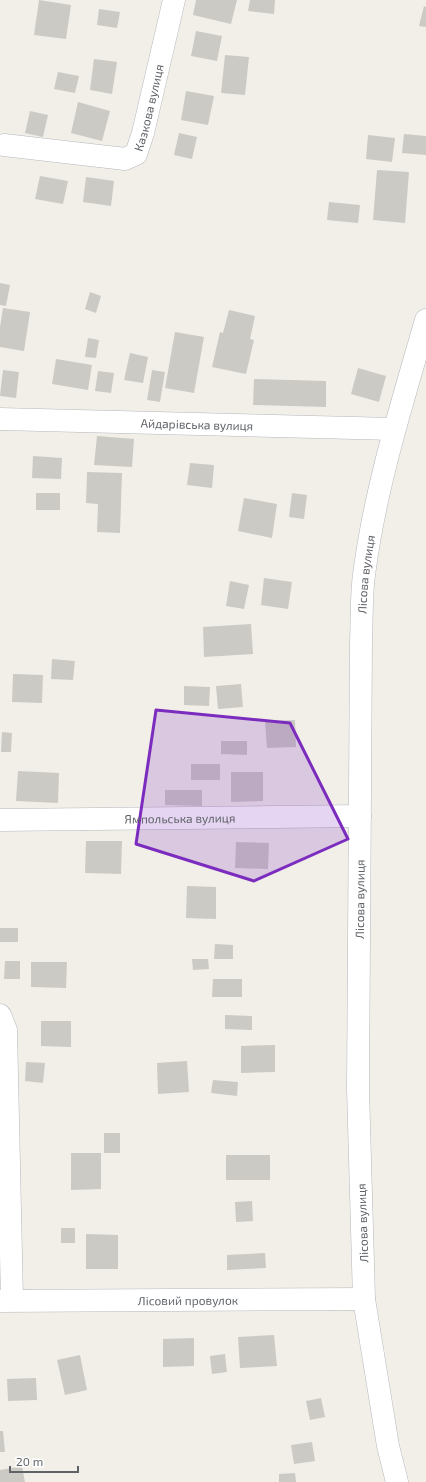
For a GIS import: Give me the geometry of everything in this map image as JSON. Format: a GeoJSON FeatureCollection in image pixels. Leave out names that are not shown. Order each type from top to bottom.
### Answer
{"type":"FeatureCollection","features":[{"type":"Feature","properties":{"kind":"street","name":"Казкова вулиця"},"geometry":{"type":"LineString","coordinates":[[4,145],[125,159],[136,154],[143,133],[174,0]]}},
{"type":"Feature","properties":{"kind":"street","name":"Лісова вулиця"},"geometry":{"type":"LineString","coordinates":[[397,1482],[388,1446],[364,1299],[358,1089],[361,642],[364,576],[370,534],[394,429],[426,320]]}},
{"type":"Feature","properties":{"kind":"street","name":"Айдарівська вулиця"},"geometry":{"type":"LineString","coordinates":[[0,419],[394,429]]}},
{"type":"Feature","properties":{"kind":"street","name":"Ямпольська вулиця"},"geometry":{"type":"LineString","coordinates":[[0,820],[360,816]]}},
{"type":"Feature","properties":{"kind":"street","name":"Лісовий провулок"},"geometry":{"type":"LineString","coordinates":[[0,1015],[6,1030],[6,1301],[364,1299]]}},
{"type":"Feature","properties":{"kind":"highlighted area"},"geometry":{"type":"Polygon","coordinates":[[[156,710],[290,723],[348,839],[254,881],[136,844],[156,710]]]}},
{"type":"Feature","properties":{"kind":"building"},"geometry":{"type":"Polygon","coordinates":[[[39,0],[71,5],[66,39],[34,35],[39,0]]]}},
{"type":"Feature","properties":{"kind":"building"},"geometry":{"type":"Polygon","coordinates":[[[196,0],[237,0],[231,24],[193,15],[196,0]]]}},
{"type":"Feature","properties":{"kind":"building"},"geometry":{"type":"Polygon","coordinates":[[[250,0],[275,0],[274,14],[248,11],[250,0]]]}},
{"type":"Feature","properties":{"kind":"building"},"geometry":{"type":"Polygon","coordinates":[[[424,6],[426,7],[426,27],[419,26],[424,6]]]}},
{"type":"Feature","properties":{"kind":"building"},"geometry":{"type":"Polygon","coordinates":[[[99,9],[120,12],[117,28],[97,25],[99,9]]]}},
{"type":"Feature","properties":{"kind":"building"},"geometry":{"type":"Polygon","coordinates":[[[196,31],[222,36],[217,61],[191,56],[196,31]]]}},
{"type":"Feature","properties":{"kind":"building"},"geometry":{"type":"Polygon","coordinates":[[[225,55],[249,57],[245,95],[221,93],[225,55]]]}},
{"type":"Feature","properties":{"kind":"building"},"geometry":{"type":"Polygon","coordinates":[[[94,59],[117,62],[112,94],[90,90],[94,59]]]}},
{"type":"Feature","properties":{"kind":"building"},"geometry":{"type":"Polygon","coordinates":[[[58,72],[79,76],[75,93],[54,89],[58,72]]]}},
{"type":"Feature","properties":{"kind":"building"},"geometry":{"type":"Polygon","coordinates":[[[186,91],[214,96],[208,125],[181,120],[186,91]]]}},
{"type":"Feature","properties":{"kind":"building"},"geometry":{"type":"Polygon","coordinates":[[[78,102],[110,111],[102,141],[71,133],[78,102]]]}},
{"type":"Feature","properties":{"kind":"building"},"geometry":{"type":"Polygon","coordinates":[[[30,111],[48,115],[43,137],[25,133],[30,111]]]}},
{"type":"Feature","properties":{"kind":"building"},"geometry":{"type":"Polygon","coordinates":[[[179,133],[197,137],[192,159],[174,155],[179,133]]]}},
{"type":"Feature","properties":{"kind":"building"},"geometry":{"type":"Polygon","coordinates":[[[404,134],[426,136],[426,155],[402,153],[404,134]]]}},
{"type":"Feature","properties":{"kind":"building"},"geometry":{"type":"Polygon","coordinates":[[[368,135],[395,138],[392,162],[366,159],[368,135]]]}},
{"type":"Feature","properties":{"kind":"building"},"geometry":{"type":"Polygon","coordinates":[[[377,170],[409,172],[405,223],[373,220],[377,170]]]}},
{"type":"Feature","properties":{"kind":"building"},"geometry":{"type":"Polygon","coordinates":[[[40,176],[68,181],[63,204],[35,199],[40,176]]]}},
{"type":"Feature","properties":{"kind":"building"},"geometry":{"type":"Polygon","coordinates":[[[86,177],[114,181],[111,206],[83,202],[86,177]]]}},
{"type":"Feature","properties":{"kind":"building"},"geometry":{"type":"Polygon","coordinates":[[[329,202],[360,205],[358,223],[327,220],[329,202]]]}},
{"type":"Feature","properties":{"kind":"building"},"geometry":{"type":"Polygon","coordinates":[[[0,283],[10,285],[6,306],[0,305],[0,283]]]}},
{"type":"Feature","properties":{"kind":"building"},"geometry":{"type":"Polygon","coordinates":[[[90,292],[101,296],[96,313],[85,309],[90,292]]]}},
{"type":"Feature","properties":{"kind":"building"},"geometry":{"type":"Polygon","coordinates":[[[3,308],[30,312],[24,351],[0,347],[0,327],[3,308]]]}},
{"type":"Feature","properties":{"kind":"building"},"geometry":{"type":"Polygon","coordinates":[[[229,310],[255,316],[250,339],[254,340],[246,374],[212,367],[220,332],[223,333],[229,310]]]}},
{"type":"Feature","properties":{"kind":"building"},"geometry":{"type":"Polygon","coordinates":[[[175,332],[204,337],[194,393],[165,388],[175,332]]]}},
{"type":"Feature","properties":{"kind":"building"},"geometry":{"type":"Polygon","coordinates":[[[88,338],[99,340],[96,358],[85,357],[88,338]]]}},
{"type":"Feature","properties":{"kind":"building"},"geometry":{"type":"Polygon","coordinates":[[[130,353],[148,357],[143,383],[124,380],[130,353]]]}},
{"type":"Feature","properties":{"kind":"building"},"geometry":{"type":"Polygon","coordinates":[[[56,359],[92,365],[88,390],[52,384],[56,359]]]}},
{"type":"Feature","properties":{"kind":"building"},"geometry":{"type":"Polygon","coordinates":[[[358,368],[386,376],[379,402],[351,394],[358,368]]]}},
{"type":"Feature","properties":{"kind":"building"},"geometry":{"type":"Polygon","coordinates":[[[3,370],[19,372],[16,398],[0,396],[3,370]]]}},
{"type":"Feature","properties":{"kind":"building"},"geometry":{"type":"Polygon","coordinates":[[[152,370],[165,372],[160,402],[147,400],[152,370]]]}},
{"type":"Feature","properties":{"kind":"building"},"geometry":{"type":"Polygon","coordinates":[[[98,371],[114,373],[111,393],[95,391],[98,371]]]}},
{"type":"Feature","properties":{"kind":"building"},"geometry":{"type":"Polygon","coordinates":[[[254,379],[326,381],[326,407],[253,405],[254,379]]]}},
{"type":"Feature","properties":{"kind":"building"},"geometry":{"type":"Polygon","coordinates":[[[97,436],[134,439],[132,467],[94,465],[97,436]]]}},
{"type":"Feature","properties":{"kind":"building"},"geometry":{"type":"Polygon","coordinates":[[[33,456],[62,458],[61,479],[32,478],[33,456]]]}},
{"type":"Feature","properties":{"kind":"building"},"geometry":{"type":"Polygon","coordinates":[[[190,463],[214,465],[212,488],[187,485],[190,463]]]}},
{"type":"Feature","properties":{"kind":"building"},"geometry":{"type":"Polygon","coordinates":[[[87,472],[122,473],[120,533],[97,532],[98,504],[86,503],[87,472]]]}},
{"type":"Feature","properties":{"kind":"building"},"geometry":{"type":"Polygon","coordinates":[[[36,493],[60,493],[60,510],[36,510],[36,493]]]}},
{"type":"Feature","properties":{"kind":"building"},"geometry":{"type":"Polygon","coordinates":[[[292,493],[307,495],[304,519],[289,517],[292,493]]]}},
{"type":"Feature","properties":{"kind":"building"},"geometry":{"type":"Polygon","coordinates":[[[244,498],[277,504],[272,538],[238,531],[244,498]]]}},
{"type":"Feature","properties":{"kind":"building"},"geometry":{"type":"Polygon","coordinates":[[[264,578],[292,582],[288,609],[261,605],[264,578]]]}},
{"type":"Feature","properties":{"kind":"building"},"geometry":{"type":"Polygon","coordinates":[[[230,581],[249,585],[244,609],[226,606],[230,581]]]}},
{"type":"Feature","properties":{"kind":"building"},"geometry":{"type":"Polygon","coordinates":[[[251,624],[253,654],[204,657],[203,627],[251,624]]]}},
{"type":"Feature","properties":{"kind":"building"},"geometry":{"type":"Polygon","coordinates":[[[52,659],[75,661],[73,680],[51,679],[52,659]]]}},
{"type":"Feature","properties":{"kind":"building"},"geometry":{"type":"Polygon","coordinates":[[[13,674],[43,675],[42,703],[12,702],[13,674]]]}},
{"type":"Feature","properties":{"kind":"building"},"geometry":{"type":"Polygon","coordinates":[[[241,684],[243,707],[218,709],[216,686],[241,684]]]}},
{"type":"Feature","properties":{"kind":"building"},"geometry":{"type":"Polygon","coordinates":[[[184,686],[210,687],[209,706],[184,705],[184,686]]]}},
{"type":"Feature","properties":{"kind":"building"},"geometry":{"type":"Polygon","coordinates":[[[295,720],[296,747],[267,748],[265,721],[295,720]]]}},
{"type":"Feature","properties":{"kind":"building"},"geometry":{"type":"Polygon","coordinates":[[[2,732],[12,733],[11,752],[1,752],[2,732]]]}},
{"type":"Feature","properties":{"kind":"building"},"geometry":{"type":"Polygon","coordinates":[[[221,741],[247,741],[247,755],[221,754],[221,741]]]}},
{"type":"Feature","properties":{"kind":"building"},"geometry":{"type":"Polygon","coordinates":[[[191,764],[220,764],[220,780],[191,780],[191,764]]]}},
{"type":"Feature","properties":{"kind":"building"},"geometry":{"type":"Polygon","coordinates":[[[18,771],[59,773],[58,803],[16,801],[18,771]]]}},
{"type":"Feature","properties":{"kind":"building"},"geometry":{"type":"Polygon","coordinates":[[[231,772],[263,772],[263,801],[231,802],[231,772]]]}},
{"type":"Feature","properties":{"kind":"building"},"geometry":{"type":"Polygon","coordinates":[[[165,790],[202,790],[202,806],[165,805],[165,790]]]}},
{"type":"Feature","properties":{"kind":"building"},"geometry":{"type":"Polygon","coordinates":[[[86,841],[122,841],[121,874],[85,873],[86,841]]]}},
{"type":"Feature","properties":{"kind":"building"},"geometry":{"type":"Polygon","coordinates":[[[236,842],[269,843],[268,869],[235,868],[236,842]]]}},
{"type":"Feature","properties":{"kind":"building"},"geometry":{"type":"Polygon","coordinates":[[[187,886],[216,887],[216,919],[186,918],[187,886]]]}},
{"type":"Feature","properties":{"kind":"building"},"geometry":{"type":"Polygon","coordinates":[[[0,928],[18,928],[18,942],[0,942],[0,928]]]}},
{"type":"Feature","properties":{"kind":"building"},"geometry":{"type":"Polygon","coordinates":[[[215,944],[233,945],[233,959],[214,959],[215,944]]]}},
{"type":"Feature","properties":{"kind":"building"},"geometry":{"type":"Polygon","coordinates":[[[192,959],[208,959],[209,969],[193,970],[192,959]]]}},
{"type":"Feature","properties":{"kind":"building"},"geometry":{"type":"Polygon","coordinates":[[[5,961],[20,961],[20,979],[4,979],[5,961]]]}},
{"type":"Feature","properties":{"kind":"building"},"geometry":{"type":"Polygon","coordinates":[[[31,962],[67,962],[66,988],[31,987],[31,962]]]}},
{"type":"Feature","properties":{"kind":"building"},"geometry":{"type":"Polygon","coordinates":[[[213,979],[242,979],[242,997],[212,997],[213,979]]]}},
{"type":"Feature","properties":{"kind":"building"},"geometry":{"type":"Polygon","coordinates":[[[225,1015],[252,1016],[252,1030],[225,1029],[225,1015]]]}},
{"type":"Feature","properties":{"kind":"building"},"geometry":{"type":"Polygon","coordinates":[[[41,1021],[71,1021],[71,1047],[41,1046],[41,1021]]]}},
{"type":"Feature","properties":{"kind":"building"},"geometry":{"type":"Polygon","coordinates":[[[275,1045],[275,1072],[241,1073],[241,1046],[275,1045]]]}},
{"type":"Feature","properties":{"kind":"building"},"geometry":{"type":"Polygon","coordinates":[[[187,1061],[189,1092],[158,1094],[157,1063],[187,1061]]]}},
{"type":"Feature","properties":{"kind":"building"},"geometry":{"type":"Polygon","coordinates":[[[26,1062],[45,1063],[43,1083],[25,1081],[26,1062]]]}},
{"type":"Feature","properties":{"kind":"building"},"geometry":{"type":"Polygon","coordinates":[[[213,1080],[238,1082],[237,1096],[211,1093],[213,1080]]]}},
{"type":"Feature","properties":{"kind":"building"},"geometry":{"type":"Polygon","coordinates":[[[104,1133],[120,1133],[120,1153],[104,1153],[104,1133]]]}},
{"type":"Feature","properties":{"kind":"building"},"geometry":{"type":"Polygon","coordinates":[[[71,1153],[101,1153],[101,1189],[71,1190],[71,1153]]]}},
{"type":"Feature","properties":{"kind":"building"},"geometry":{"type":"Polygon","coordinates":[[[226,1155],[270,1155],[270,1180],[226,1180],[226,1155]]]}},
{"type":"Feature","properties":{"kind":"building"},"geometry":{"type":"Polygon","coordinates":[[[252,1201],[253,1221],[236,1222],[235,1202],[252,1201]]]}},
{"type":"Feature","properties":{"kind":"building"},"geometry":{"type":"Polygon","coordinates":[[[61,1228],[75,1228],[75,1243],[61,1243],[61,1228]]]}},
{"type":"Feature","properties":{"kind":"building"},"geometry":{"type":"Polygon","coordinates":[[[86,1234],[118,1235],[118,1269],[86,1269],[86,1234]]]}},
{"type":"Feature","properties":{"kind":"building"},"geometry":{"type":"Polygon","coordinates":[[[265,1253],[266,1268],[227,1270],[227,1255],[265,1253]]]}},
{"type":"Feature","properties":{"kind":"building"},"geometry":{"type":"Polygon","coordinates":[[[274,1335],[277,1366],[240,1368],[238,1337],[274,1335]]]}},
{"type":"Feature","properties":{"kind":"building"},"geometry":{"type":"Polygon","coordinates":[[[194,1338],[194,1366],[163,1367],[163,1339],[194,1338]]]}},
{"type":"Feature","properties":{"kind":"building"},"geometry":{"type":"Polygon","coordinates":[[[225,1354],[227,1372],[212,1374],[210,1356],[225,1354]]]}},
{"type":"Feature","properties":{"kind":"building"},"geometry":{"type":"Polygon","coordinates":[[[80,1355],[87,1390],[65,1395],[57,1360],[80,1355]]]}},
{"type":"Feature","properties":{"kind":"building"},"geometry":{"type":"Polygon","coordinates":[[[36,1378],[37,1400],[8,1401],[7,1379],[36,1378]]]}},
{"type":"Feature","properties":{"kind":"building"},"geometry":{"type":"Polygon","coordinates":[[[321,1398],[325,1417],[310,1420],[306,1401],[321,1398]]]}},
{"type":"Feature","properties":{"kind":"building"},"geometry":{"type":"Polygon","coordinates":[[[0,1431],[3,1431],[5,1452],[0,1452],[0,1431]]]}},
{"type":"Feature","properties":{"kind":"building"},"geometry":{"type":"Polygon","coordinates":[[[312,1442],[315,1461],[294,1464],[291,1445],[312,1442]]]}},
{"type":"Feature","properties":{"kind":"building"},"geometry":{"type":"Polygon","coordinates":[[[22,1466],[25,1482],[0,1482],[0,1470],[22,1466]]]}},
{"type":"Feature","properties":{"kind":"building"},"geometry":{"type":"Polygon","coordinates":[[[295,1473],[296,1482],[279,1482],[279,1474],[295,1473]]]}}]}
